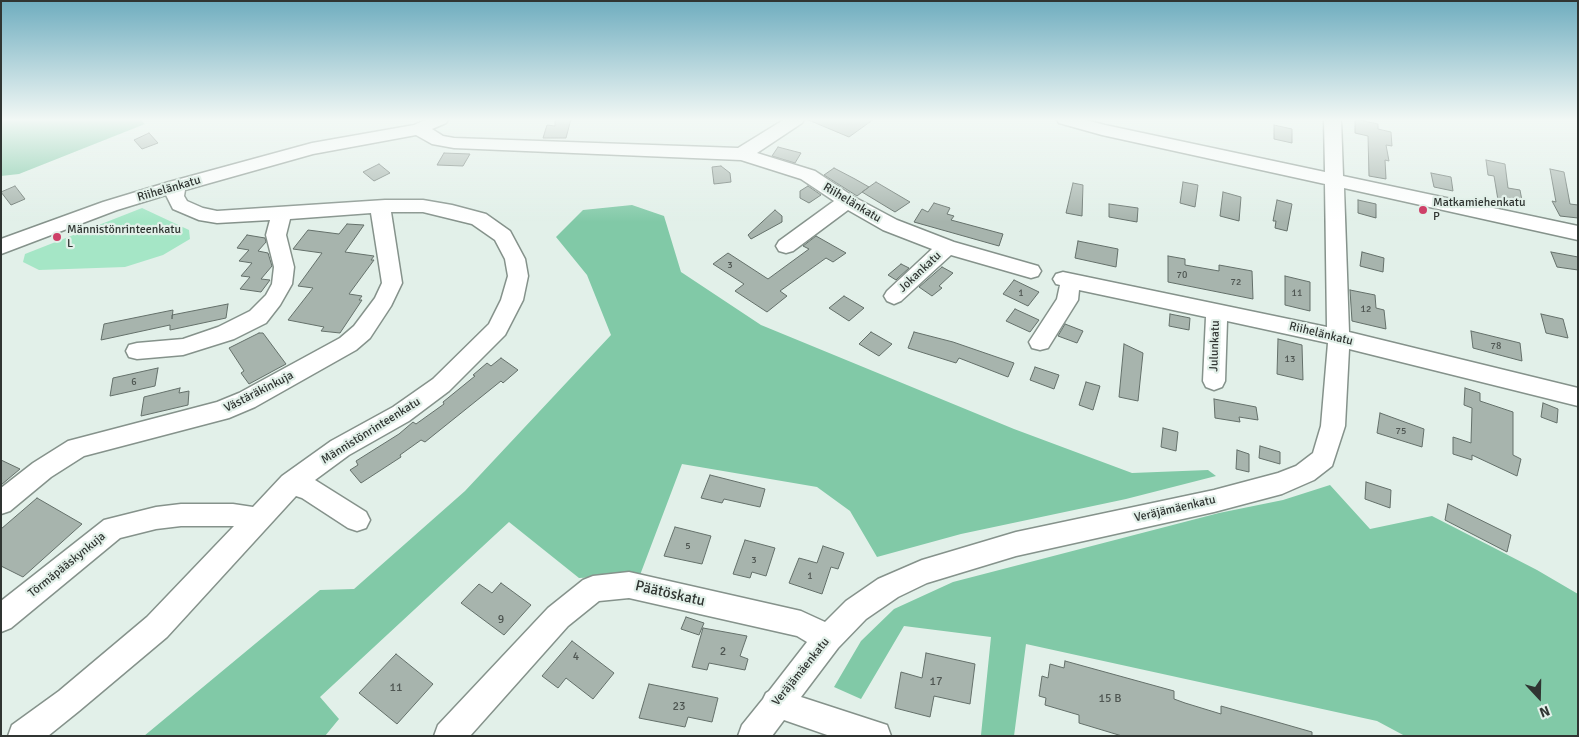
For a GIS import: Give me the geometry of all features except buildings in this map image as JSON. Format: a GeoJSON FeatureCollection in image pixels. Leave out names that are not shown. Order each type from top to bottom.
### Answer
{"type":"FeatureCollection","features":[{"type":"Feature","properties":{"kind":"street","name":"Riihelänkatu"},"geometry":{"type":"LineString","coordinates":[[1,247],[110,206],[296,153]]}},
{"type":"Feature","properties":{"kind":"street","name":"Riihelänkatu"},"geometry":{"type":"LineString","coordinates":[[726,153],[742,154],[808,176],[847,202],[890,225],[946,247],[1031,271]]}},
{"type":"Feature","properties":{"kind":"street"},"geometry":{"type":"LineString","coordinates":[[1208,153],[1578,233]]}},
{"type":"Feature","properties":{"kind":"street","name":"Veräjämäenkatu"},"geometry":{"type":"LineString","coordinates":[[753,736],[776,703],[828,638],[856,610],[888,588],[922,572],[1016,544],[1214,501],[1282,483],[1305,472],[1323,459],[1333,426],[1339,339],[1334,153]]}},
{"type":"Feature","properties":{"kind":"street","name":"Männistönrinteenkatu"},"geometry":{"type":"LineString","coordinates":[[23,736],[69,701],[157,627],[291,484],[340,448],[401,414],[441,385],[497,329],[512,300],[518,276],[515,258],[503,236],[479,219],[452,211],[423,206],[385,206],[217,217],[199,214],[180,205],[175,196],[176,186]]}},
{"type":"Feature","properties":{"kind":"street"},"geometry":{"type":"LineString","coordinates":[[786,246],[847,202]]}},
{"type":"Feature","properties":{"kind":"street","name":"Västäräkinkuja"},"geometry":{"type":"LineString","coordinates":[[1,503],[42,470],[77,448],[131,432],[221,411],[247,400],[348,344],[362,332],[384,301],[392,283],[382,213],[385,206]]}},
{"type":"Feature","properties":{"kind":"street"},"geometry":{"type":"LineString","coordinates":[[137,351],[183,347],[226,333],[258,317],[273,300],[282,284],[284,267],[276,235],[280,218],[284,212]]}},
{"type":"Feature","properties":{"kind":"street","name":"Jokankatu"},"geometry":{"type":"LineString","coordinates":[[894,296],[946,247]]}},
{"type":"Feature","properties":{"kind":"street","name":"Riihelänkatu"},"geometry":{"type":"LineString","coordinates":[[1040,342],[1067,300],[1067,279],[1216,310],[1578,397]]}},
{"type":"Feature","properties":{"kind":"street","name":"Julunkatu"},"geometry":{"type":"LineString","coordinates":[[1214,381],[1217,336],[1216,310]]}},
{"type":"Feature","properties":{"kind":"street"},"geometry":{"type":"LineString","coordinates":[[291,484],[309,489],[357,520]]}},
{"type":"Feature","properties":{"kind":"street","name":"Törmäpääskynkuja"},"geometry":{"type":"LineString","coordinates":[[1,619],[113,528],[156,518],[181,515],[233,515],[258,518]]}},
{"type":"Feature","properties":{"kind":"street","name":"Päätöskatu"},"geometry":{"type":"LineString","coordinates":[[449,736],[558,617],[593,589],[629,585],[801,624],[828,638]]}},
{"type":"Feature","properties":{"kind":"street"},"geometry":{"type":"LineString","coordinates":[[776,703],[876,736]]}},
{"type":"Feature","properties":{"kind":"green space"},"geometry":{"type":"Polygon","coordinates":[[[1,153],[71,153],[19,174],[1,176],[1,153]]]}},
{"type":"Feature","properties":{"kind":"green space"},"geometry":{"type":"Polygon","coordinates":[[[632,205],[664,216],[681,272],[761,325],[1014,429],[1132,473],[1208,470],[1216,476],[1126,499],[961,534],[877,557],[850,511],[817,487],[682,464],[640,575],[579,578],[509,522],[320,697],[339,719],[325,736],[144,736],[320,590],[354,589],[465,491],[611,335],[587,275],[556,237],[583,210],[632,205]]]}},
{"type":"Feature","properties":{"kind":"green space"},"geometry":{"type":"Polygon","coordinates":[[[142,208],[189,230],[190,239],[163,255],[125,267],[39,270],[23,262],[25,254],[142,208]]]}},
{"type":"Feature","properties":{"kind":"green space"},"geometry":{"type":"Polygon","coordinates":[[[1330,485],[1370,529],[1432,516],[1537,570],[1578,594],[1578,736],[1405,736],[1377,721],[1026,644],[1014,736],[983,736],[981,735],[991,637],[904,626],[861,699],[834,687],[861,641],[894,609],[953,582],[1219,513],[1283,500],[1330,485]]]}},
{"type":"Feature","properties":{"kind":"place","name":"Matkamiehenkatu P"},"geometry":{"type":"Point","coordinates":[1423,210]}},
{"type":"Feature","properties":{"kind":"place","name":"Männistönrinteenkatu L"},"geometry":{"type":"Point","coordinates":[57,237]}}]}
